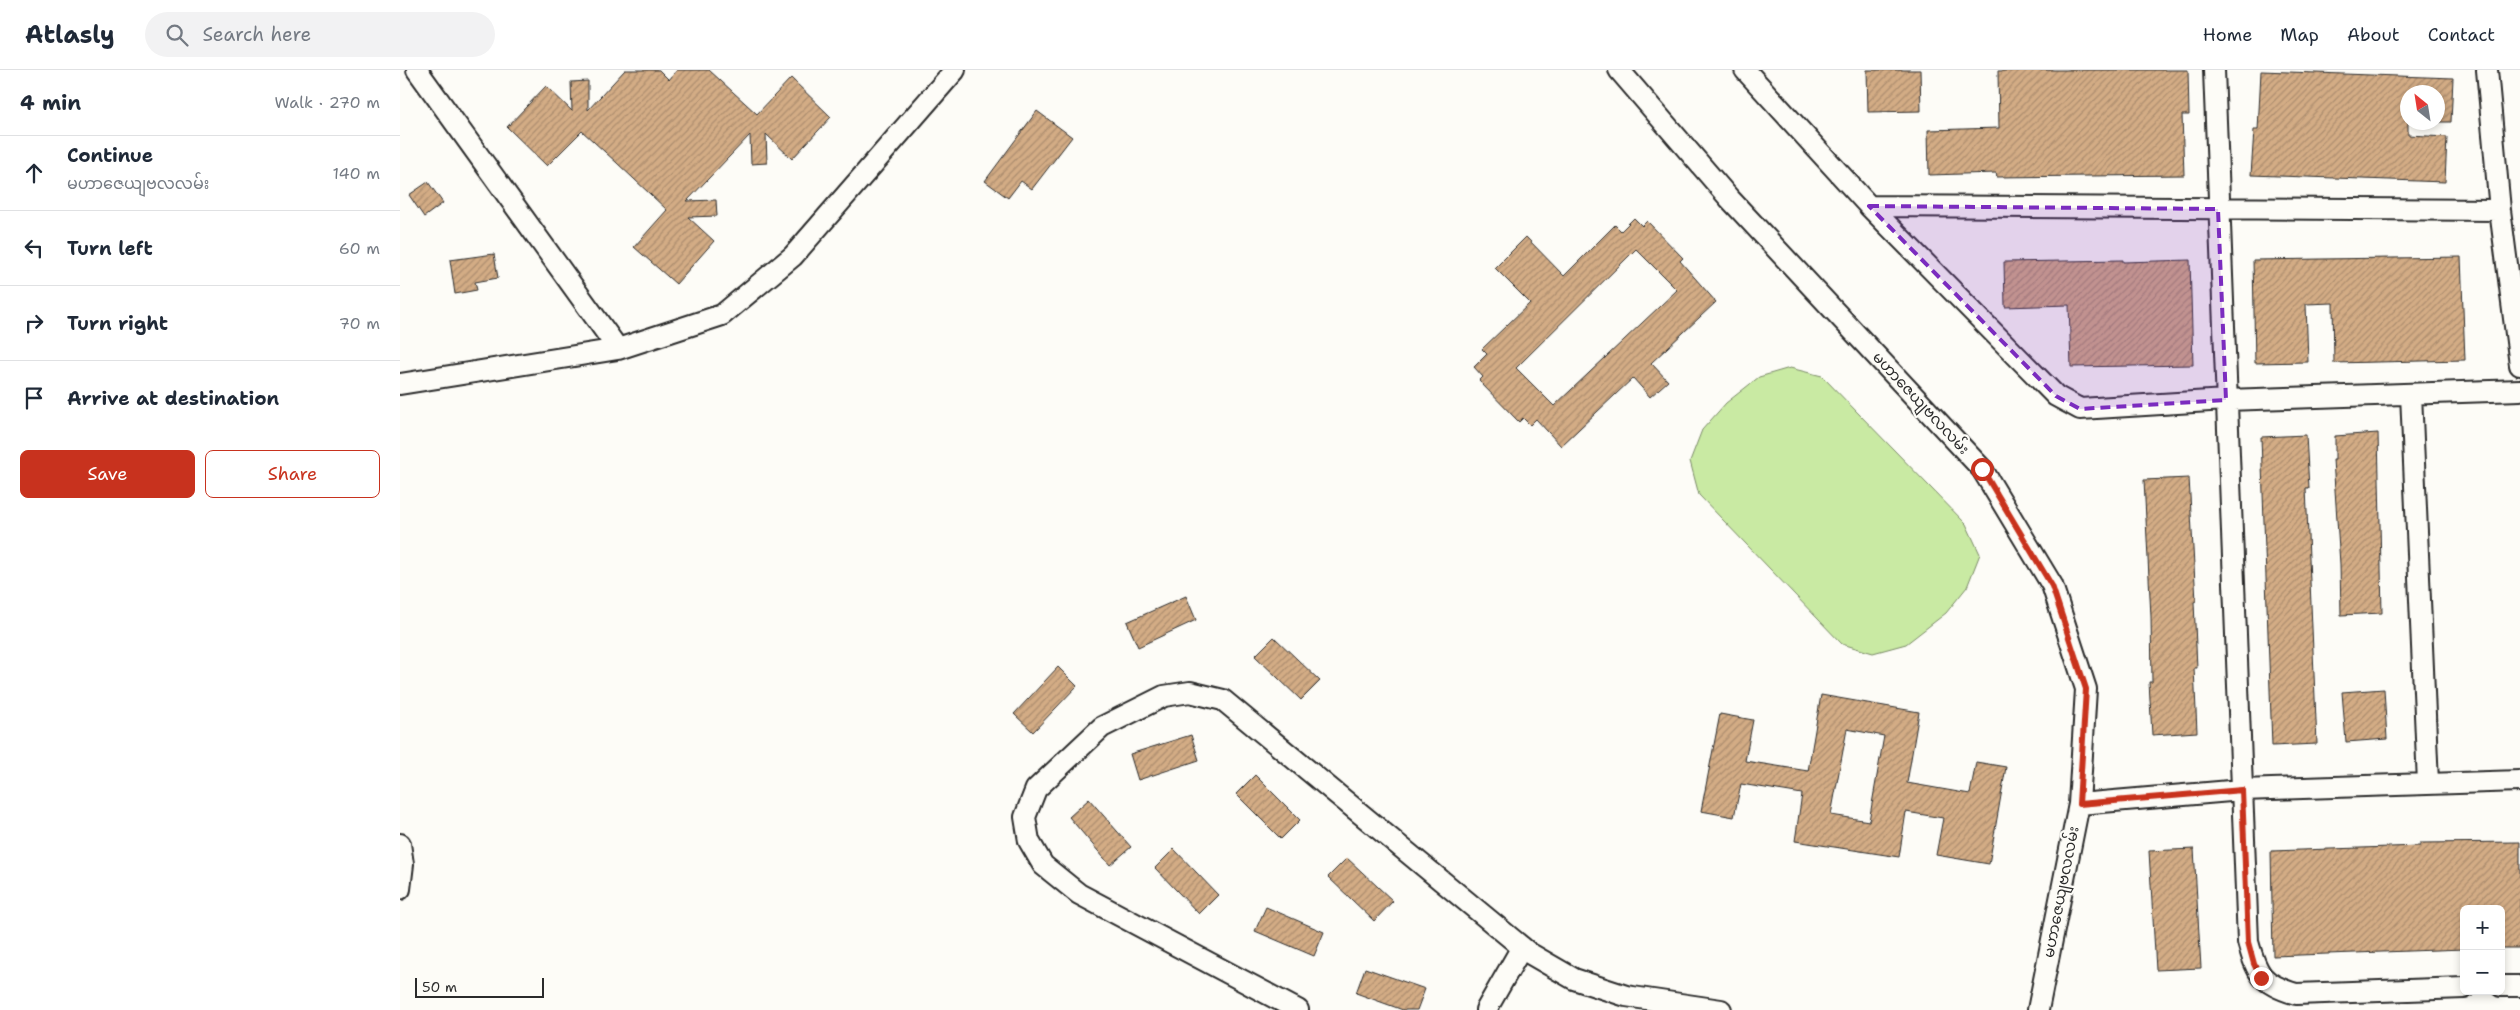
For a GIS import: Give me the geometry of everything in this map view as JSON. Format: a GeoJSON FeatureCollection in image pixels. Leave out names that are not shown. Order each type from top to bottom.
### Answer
{"type":"FeatureCollection","features":[{"type":"Feature","properties":{"kind":"street"},"geometry":{"type":"LineString","coordinates":[[417,70],[618,349]]}},
{"type":"Feature","properties":{"kind":"street"},"geometry":{"type":"LineString","coordinates":[[400,384],[618,349],[722,315],[793,256],[955,70]]}},
{"type":"Feature","properties":{"kind":"street","name":"မဟာဇေယျဗလလမ်း"},"geometry":{"type":"LineString","coordinates":[[1619,70],[1729,198],[1982,469],[2052,586],[2086,689],[2079,804],[2038,1010]]}},
{"type":"Feature","properties":{"kind":"street"},"geometry":{"type":"LineString","coordinates":[[1745,70],[1870,206],[2061,401],[2080,408],[2226,400],[2520,390]]}},
{"type":"Feature","properties":{"kind":"street"},"geometry":{"type":"LineString","coordinates":[[2214,70],[2248,942],[2254,964],[2261,978],[2278,989],[2296,994],[2460,988]]}},
{"type":"Feature","properties":{"kind":"street"},"geometry":{"type":"LineString","coordinates":[[2487,70],[2500,210],[2520,365]]}},
{"type":"Feature","properties":{"kind":"street"},"geometry":{"type":"LineString","coordinates":[[1870,206],[2500,210]]}},
{"type":"Feature","properties":{"kind":"street"},"geometry":{"type":"LineString","coordinates":[[2411,394],[2428,784]]}},
{"type":"Feature","properties":{"kind":"street"},"geometry":{"type":"LineString","coordinates":[[1298,1010],[1079,894],[1043,865],[1029,842],[1025,817],[1036,789],[1102,727],[1164,696],[1190,692],[1223,700],[1522,947],[1574,979],[1626,996],[1721,1010]]}},
{"type":"Feature","properties":{"kind":"street"},"geometry":{"type":"LineString","coordinates":[[2079,804],[2242,790],[2520,781]]}},
{"type":"Feature","properties":{"kind":"street"},"geometry":{"type":"LineString","coordinates":[[400,844],[404,864],[400,889]]}},
{"type":"Feature","properties":{"kind":"street"},"geometry":{"type":"LineString","coordinates":[[1486,1010],[1522,947]]}},
{"type":"Feature","properties":{"kind":"street"},"geometry":{"type":"LineString","coordinates":[[2505,986],[2520,986]]}},
{"type":"Feature","properties":{"kind":"highlighted area"},"geometry":{"type":"Polygon","coordinates":[[[1869,206],[2218,209],[2226,400],[2080,409],[2056,396],[1869,206]]]}},
{"type":"Feature","properties":{"kind":"green space"},"geometry":{"type":"Polygon","coordinates":[[[1790,368],[1822,376],[1966,524],[1980,554],[1967,587],[1946,613],[1906,644],[1873,653],[1842,644],[1699,495],[1690,461],[1702,430],[1726,403],[1759,377],[1790,368]]]}},
{"type":"Feature","properties":{"kind":"building"},"geometry":{"type":"Polygon","coordinates":[[[625,70],[659,70],[669,80],[677,70],[709,70],[757,114],[791,78],[831,117],[792,159],[766,134],[767,163],[751,164],[750,135],[687,201],[716,200],[717,216],[688,217],[714,241],[676,284],[634,247],[667,210],[617,163],[582,131],[547,166],[507,127],[546,86],[572,111],[571,82],[588,81],[588,110],[625,70]]]}},
{"type":"Feature","properties":{"kind":"building"},"geometry":{"type":"Polygon","coordinates":[[[1867,70],[1920,70],[1921,111],[1868,112],[1867,70]]]}},
{"type":"Feature","properties":{"kind":"building"},"geometry":{"type":"Polygon","coordinates":[[[2188,70],[2189,115],[2182,115],[2184,175],[1997,177],[1996,173],[1929,175],[1928,130],[1999,128],[1998,71],[2188,70]]]}},
{"type":"Feature","properties":{"kind":"building"},"geometry":{"type":"Polygon","coordinates":[[[2261,71],[2453,78],[2451,122],[2445,122],[2445,85],[2400,85],[2400,130],[2408,130],[2408,135],[2447,137],[2445,182],[2251,175],[2254,130],[2258,130],[2261,71]]]}},
{"type":"Feature","properties":{"kind":"building"},"geometry":{"type":"Polygon","coordinates":[[[1037,111],[1072,137],[1032,189],[1021,181],[1008,198],[985,181],[1037,111]]]}},
{"type":"Feature","properties":{"kind":"building"},"geometry":{"type":"Polygon","coordinates":[[[428,182],[443,203],[424,217],[409,195],[428,182]]]}},
{"type":"Feature","properties":{"kind":"building"},"geometry":{"type":"Polygon","coordinates":[[[1634,218],[1642,226],[1647,221],[1683,258],[1680,261],[1716,302],[1651,363],[1668,381],[1650,397],[1633,378],[1561,446],[1536,419],[1530,425],[1523,418],[1519,422],[1479,381],[1483,377],[1474,367],[1487,354],[1482,349],[1530,303],[1495,268],[1526,237],[1564,276],[1615,225],[1621,231],[1634,218]],[[1636,249],[1516,368],[1554,406],[1677,290],[1636,249]]]}},
{"type":"Feature","properties":{"kind":"building"},"geometry":{"type":"Polygon","coordinates":[[[494,254],[498,278],[475,282],[477,290],[455,294],[450,260],[494,254]]]}},
{"type":"Feature","properties":{"kind":"building"},"geometry":{"type":"Polygon","coordinates":[[[2461,257],[2465,360],[2334,363],[2333,303],[2306,304],[2308,362],[2255,363],[2253,260],[2461,257]]]}},
{"type":"Feature","properties":{"kind":"building"},"geometry":{"type":"Polygon","coordinates":[[[2123,260],[2123,262],[2190,260],[2193,365],[2071,367],[2069,305],[2005,307],[2004,262],[2123,260]]]}},
{"type":"Feature","properties":{"kind":"building"},"geometry":{"type":"Polygon","coordinates":[[[2378,433],[2382,613],[2341,615],[2340,564],[2333,460],[2335,460],[2335,436],[2378,433]]]}},
{"type":"Feature","properties":{"kind":"building"},"geometry":{"type":"Polygon","coordinates":[[[2306,435],[2309,488],[2306,488],[2317,744],[2272,746],[2261,437],[2306,435]]]}},
{"type":"Feature","properties":{"kind":"building"},"geometry":{"type":"Polygon","coordinates":[[[2189,478],[2196,601],[2194,602],[2197,668],[2194,668],[2197,732],[2152,735],[2149,682],[2152,682],[2151,617],[2144,480],[2189,478]]]}},
{"type":"Feature","properties":{"kind":"building"},"geometry":{"type":"Polygon","coordinates":[[[1186,596],[1196,620],[1138,647],[1127,622],[1186,596]]]}},
{"type":"Feature","properties":{"kind":"building"},"geometry":{"type":"Polygon","coordinates":[[[1274,637],[1320,681],[1301,700],[1255,656],[1274,637]]]}},
{"type":"Feature","properties":{"kind":"building"},"geometry":{"type":"Polygon","coordinates":[[[1058,667],[1077,686],[1033,732],[1014,714],[1058,667]]]}},
{"type":"Feature","properties":{"kind":"building"},"geometry":{"type":"Polygon","coordinates":[[[2384,689],[2387,739],[2346,742],[2342,692],[2384,689]]]}},
{"type":"Feature","properties":{"kind":"building"},"geometry":{"type":"Polygon","coordinates":[[[1821,695],[1919,712],[1907,783],[1970,794],[1976,762],[2006,767],[1989,864],[1936,855],[1943,818],[1906,812],[1899,857],[1795,841],[1802,794],[1741,784],[1734,817],[1701,811],[1720,714],[1753,720],[1745,761],[1808,771],[1821,695]],[[1847,729],[1831,815],[1869,821],[1884,736],[1847,729]]]}},
{"type":"Feature","properties":{"kind":"building"},"geometry":{"type":"Polygon","coordinates":[[[1191,735],[1199,760],[1138,780],[1130,754],[1191,735]]]}},
{"type":"Feature","properties":{"kind":"building"},"geometry":{"type":"Polygon","coordinates":[[[1255,775],[1300,820],[1281,839],[1236,794],[1255,775]]]}},
{"type":"Feature","properties":{"kind":"building"},"geometry":{"type":"Polygon","coordinates":[[[1089,799],[1131,847],[1110,865],[1069,817],[1089,799]]]}},
{"type":"Feature","properties":{"kind":"building"},"geometry":{"type":"Polygon","coordinates":[[[2520,842],[2520,948],[2505,948],[2505,905],[2460,905],[2460,949],[2273,956],[2271,851],[2420,846],[2420,843],[2520,842]]]}},
{"type":"Feature","properties":{"kind":"building"},"geometry":{"type":"Polygon","coordinates":[[[1174,849],[1218,895],[1199,914],[1155,868],[1174,849]]]}},
{"type":"Feature","properties":{"kind":"building"},"geometry":{"type":"Polygon","coordinates":[[[2194,849],[2201,968],[2156,970],[2149,851],[2194,849]]]}},
{"type":"Feature","properties":{"kind":"building"},"geometry":{"type":"Polygon","coordinates":[[[1347,858],[1393,901],[1374,921],[1328,877],[1347,858]]]}},
{"type":"Feature","properties":{"kind":"building"},"geometry":{"type":"Polygon","coordinates":[[[1266,907],[1324,932],[1314,956],[1255,931],[1266,907]]]}},
{"type":"Feature","properties":{"kind":"building"},"geometry":{"type":"Polygon","coordinates":[[[1365,968],[1425,989],[1417,1010],[1403,1010],[1356,993],[1365,968]]]}},
{"type":"Feature","properties":{"kind":"route"},"geometry":{"type":"LineString","coordinates":[[1982,469],[2052,586],[2086,689],[2079,804],[2242,790],[2248,942],[2254,964],[2261,978]]}}]}
